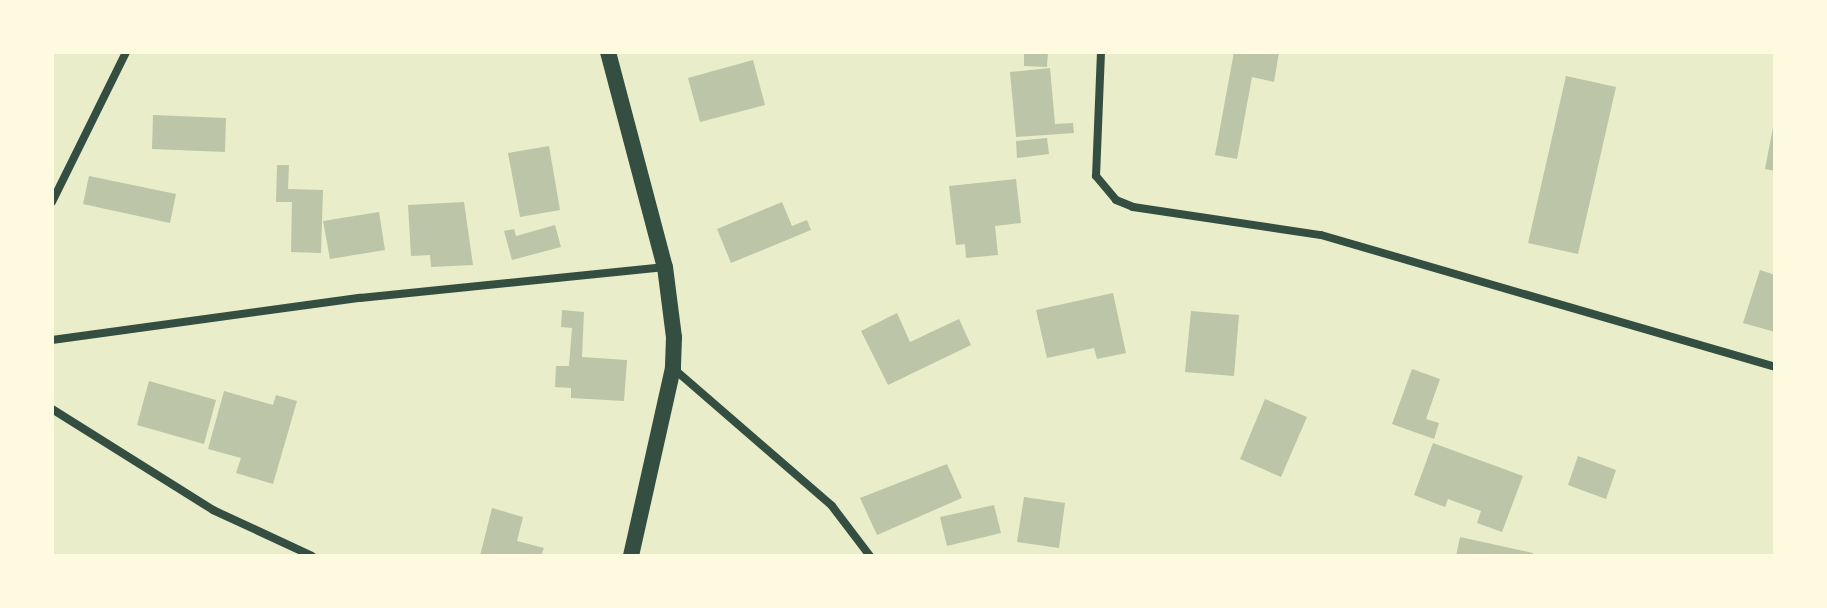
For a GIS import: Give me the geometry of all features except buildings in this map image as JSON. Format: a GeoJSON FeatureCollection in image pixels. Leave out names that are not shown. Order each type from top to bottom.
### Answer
{"type":"FeatureCollection","features":[{"type":"Feature","properties":{"kind":"main road"},"geometry":{"type":"LineString","coordinates":[[608,52],[665,267],[672,307],[673,368],[631,556]]}},
{"type":"Feature","properties":{"kind":"street"},"geometry":{"type":"LineString","coordinates":[[52,202],[126,52]]}},
{"type":"Feature","properties":{"kind":"street"},"geometry":{"type":"LineString","coordinates":[[1101,52],[1096,176],[1116,200],[1133,207],[1321,235],[1775,367]]}},
{"type":"Feature","properties":{"kind":"street"},"geometry":{"type":"LineString","coordinates":[[52,340],[360,298],[665,267]]}},
{"type":"Feature","properties":{"kind":"street"},"geometry":{"type":"LineString","coordinates":[[673,368],[832,506],[870,556]]}},
{"type":"Feature","properties":{"kind":"street"},"geometry":{"type":"LineString","coordinates":[[52,409],[213,510],[312,556]]}}]}
